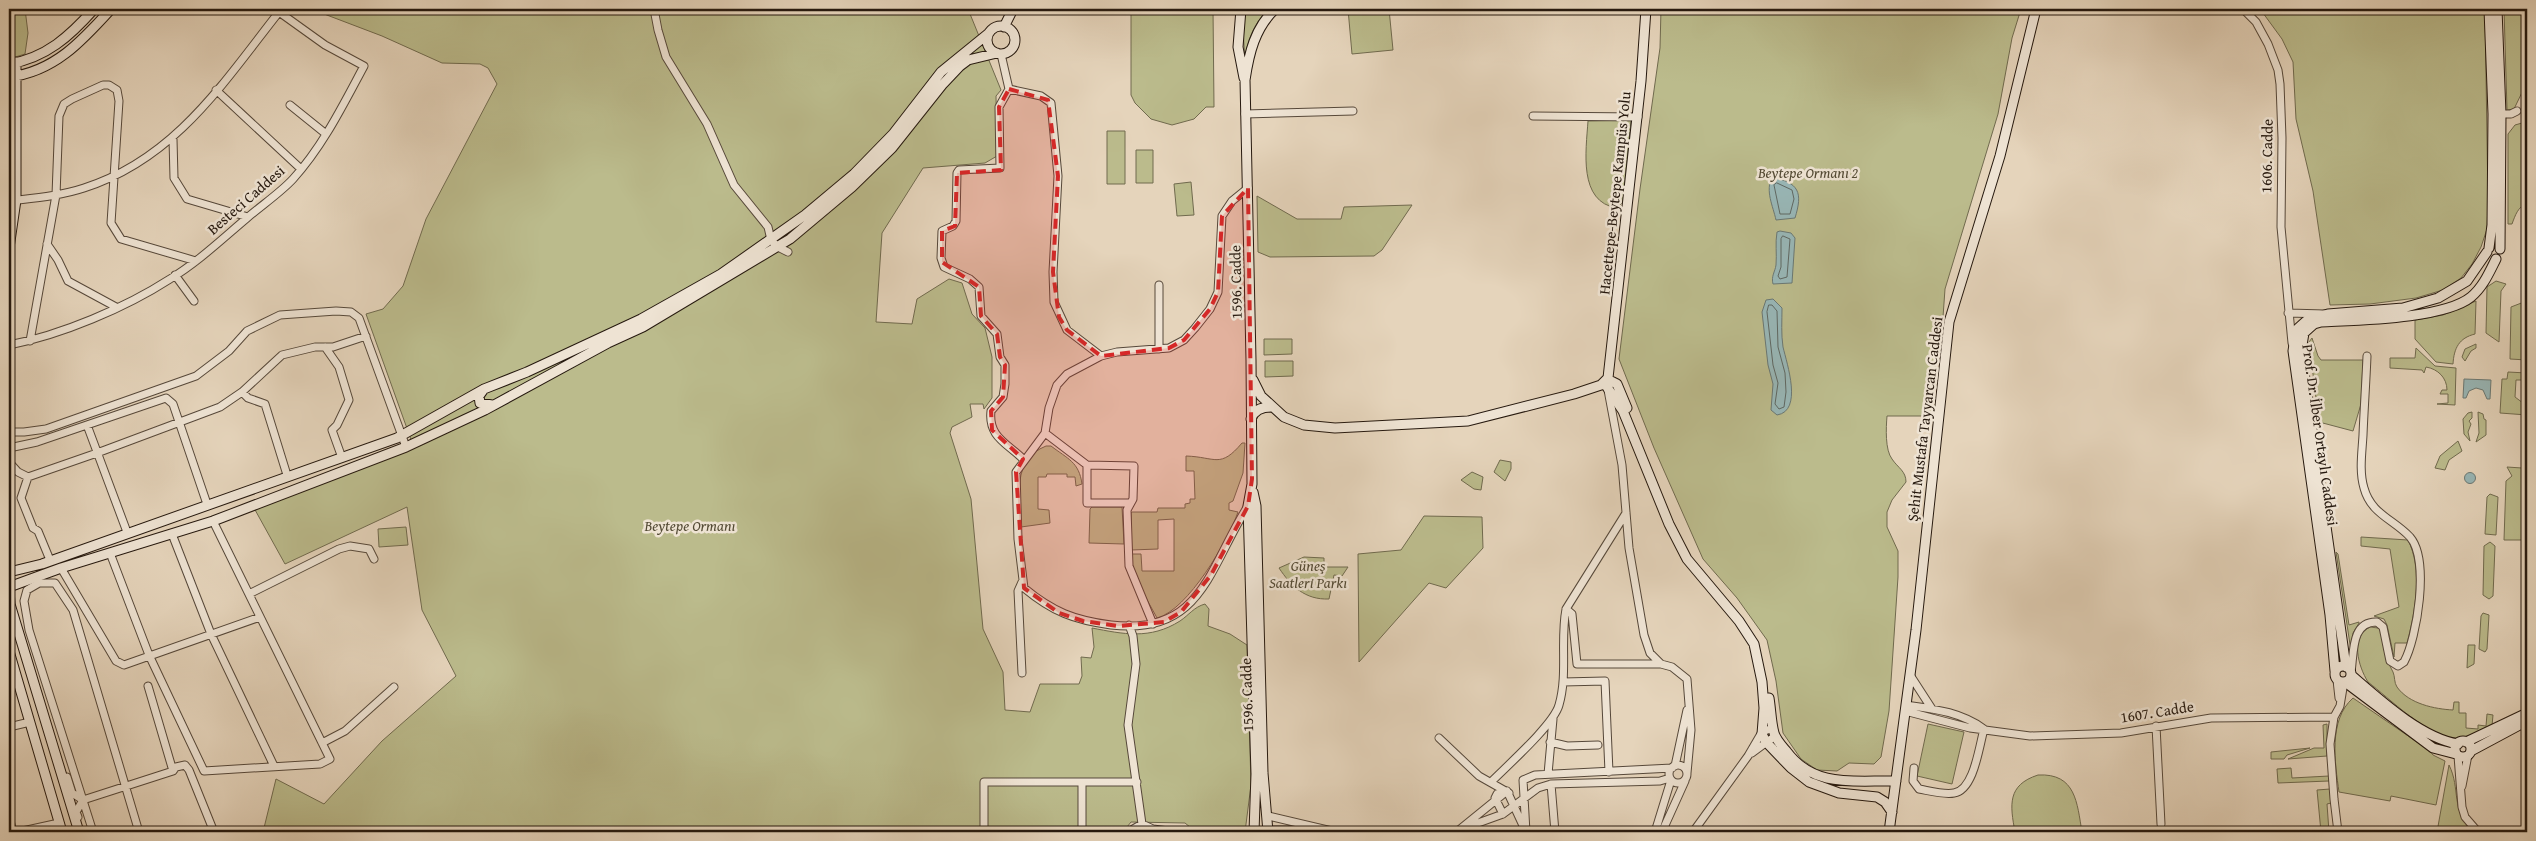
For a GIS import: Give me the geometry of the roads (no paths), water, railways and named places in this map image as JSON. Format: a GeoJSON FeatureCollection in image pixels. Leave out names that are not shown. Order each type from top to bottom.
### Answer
{"type":"FeatureCollection","features":[{"type":"Feature","properties":{"kind":"street"},"geometry":{"type":"LineString","coordinates":[[9,248],[12,200],[12,63],[53,48],[94,9]]}},
{"type":"Feature","properties":{"kind":"street"},"geometry":{"type":"LineString","coordinates":[[12,76],[40,68],[67,54],[111,9]]}},
{"type":"Feature","properties":{"kind":"street"},"geometry":{"type":"LineString","coordinates":[[654,9],[666,57],[706,124],[734,185],[768,227],[778,243]]}},
{"type":"Feature","properties":{"kind":"street"},"geometry":{"type":"LineString","coordinates":[[1004,27],[1013,9]]}},
{"type":"Feature","properties":{"kind":"street","name":"1596. Cadde"},"geometry":{"type":"LineString","coordinates":[[1241,9],[1238,47],[1239,62],[1245,80]]}},
{"type":"Feature","properties":{"kind":"street","name":"1596. Cadde"},"geometry":{"type":"LineString","coordinates":[[1253,830],[1256,774],[1245,80],[1250,48],[1260,27],[1275,9]]}},
{"type":"Feature","properties":{"kind":"street","name":"Hacettepe-Beytepe Kampüs Yolu"},"geometry":{"type":"LineString","coordinates":[[1607,383],[1638,116],[1646,9]]}},
{"type":"Feature","properties":{"kind":"street","name":"1606. Cadde"},"geometry":{"type":"LineString","coordinates":[[2243,9],[2250,14],[2263,35],[2273,56],[2279,77],[2282,138],[2280,218],[2292,343]]}},
{"type":"Feature","properties":{"kind":"street","name":"Prof. Dr. İlber Ortaylı Caddesi"},"geometry":{"type":"LineString","coordinates":[[2489,9],[2497,114]]}},
{"type":"Feature","properties":{"kind":"street","name":"Prof. Dr. İlber Ortaylı Caddesi"},"geometry":{"type":"LineString","coordinates":[[2344,676],[2301,351],[2304,333],[2314,324],[2321,322],[2395,318],[2433,311],[2461,303],[2477,290],[2500,255],[2497,169],[2497,9]]}},
{"type":"Feature","properties":{"kind":"street"},"geometry":{"type":"LineString","coordinates":[[12,200],[56,195],[84,188],[114,177],[150,156],[173,139],[196,116],[277,10]]}},
{"type":"Feature","properties":{"kind":"street","name":"Besteci Caddesi"},"geometry":{"type":"LineString","coordinates":[[9,345],[30,341],[116,307],[175,276],[196,261],[293,180],[326,134],[364,66],[325,45],[277,10]]}},
{"type":"Feature","properties":{"kind":"street","name":"Şehit Mustafa Tayyarcan Caddesi"},"geometry":{"type":"LineString","coordinates":[[1889,832],[1910,675],[1949,322],[2000,156],[2037,12]]}},
{"type":"Feature","properties":{"kind":"street"},"geometry":{"type":"LineString","coordinates":[[79,832],[10,604],[9,589],[61,568],[213,521],[406,447],[492,406],[608,343],[643,327],[778,243],[859,181],[892,148],[942,85],[960,66],[968,60],[1009,51],[1014,44],[1014,35],[1004,27],[994,28],[941,72],[893,134],[854,174],[805,216],[780,233],[778,243]]}},
{"type":"Feature","properties":{"kind":"street"},"geometry":{"type":"LineString","coordinates":[[989,33],[988,44],[999,54],[1009,89],[999,107],[1000,168],[960,170],[957,173],[956,221],[953,226],[942,231],[941,258],[944,266],[970,279],[978,287],[982,316],[997,334],[1000,357],[1005,365],[1003,398],[991,411],[992,430],[999,439],[1023,459]]}},
{"type":"Feature","properties":{"kind":"street"},"geometry":{"type":"LineString","coordinates":[[30,341],[56,195],[60,110],[64,104],[72,99],[103,85],[109,85],[117,90],[111,223],[121,239],[196,261]]}},
{"type":"Feature","properties":{"kind":"street"},"geometry":{"type":"LineString","coordinates":[[1009,89],[1041,96],[1051,103],[1058,176],[1053,272],[1054,302],[1067,330],[1102,356]]}},
{"type":"Feature","properties":{"kind":"street"},"geometry":{"type":"LineString","coordinates":[[216,90],[301,169]]}},
{"type":"Feature","properties":{"kind":"street"},"geometry":{"type":"LineString","coordinates":[[290,104],[326,134]]}},
{"type":"Feature","properties":{"kind":"street"},"geometry":{"type":"LineString","coordinates":[[1245,114],[1354,111]]}},
{"type":"Feature","properties":{"kind":"street"},"geometry":{"type":"LineString","coordinates":[[2497,114],[2511,114],[2517,111]]}},
{"type":"Feature","properties":{"kind":"street"},"geometry":{"type":"LineString","coordinates":[[1533,116],[1638,116]]}},
{"type":"Feature","properties":{"kind":"street"},"geometry":{"type":"LineString","coordinates":[[173,139],[174,178],[187,199],[248,217]]}},
{"type":"Feature","properties":{"kind":"street","name":"Prof. Dr. İlber Ortaylı Caddesi"},"geometry":{"type":"LineString","coordinates":[[2344,676],[2330,615],[2292,343],[2300,324],[2316,317],[2328,314],[2386,311],[2438,298],[2467,281],[2488,250],[2497,169]]}},
{"type":"Feature","properties":{"kind":"street"},"geometry":{"type":"LineString","coordinates":[[1248,188],[1232,201],[1222,216],[1218,292],[1210,309],[1184,340],[1169,348],[1117,352],[1102,356],[1067,374],[1057,385],[1049,408],[1046,433],[1023,459],[1016,472],[1022,582],[1024,588],[1059,613],[1083,621],[1128,625],[1164,622],[1181,612],[1194,598],[1211,575],[1252,504]]}},
{"type":"Feature","properties":{"kind":"street"},"geometry":{"type":"LineString","coordinates":[[768,227],[780,233]]}},
{"type":"Feature","properties":{"kind":"street"},"geometry":{"type":"LineString","coordinates":[[9,572],[29,568],[280,482],[402,435],[484,389],[641,319],[778,243]]}},
{"type":"Feature","properties":{"kind":"street"},"geometry":{"type":"LineString","coordinates":[[47,244],[58,260],[68,281],[116,307]]}},
{"type":"Feature","properties":{"kind":"street"},"geometry":{"type":"LineString","coordinates":[[2496,259],[2490,258],[2488,250],[2495,246],[2500,249]]}},
{"type":"Feature","properties":{"kind":"street"},"geometry":{"type":"LineString","coordinates":[[175,276],[194,301]]}},
{"type":"Feature","properties":{"kind":"street"},"geometry":{"type":"LineString","coordinates":[[1159,285],[1159,349]]}},
{"type":"Feature","properties":{"kind":"street"},"geometry":{"type":"LineString","coordinates":[[9,432],[46,429],[196,376],[229,351],[247,331],[280,315],[306,312],[350,312],[359,318],[406,447]]}},
{"type":"Feature","properties":{"kind":"street"},"geometry":{"type":"LineString","coordinates":[[2288,313],[2328,314]]}},
{"type":"Feature","properties":{"kind":"street"},"geometry":{"type":"LineString","coordinates":[[9,462],[18,472],[28,477],[97,453],[220,407],[242,392],[282,355],[315,347],[333,347],[366,336]]}},
{"type":"Feature","properties":{"kind":"street"},"geometry":{"type":"LineString","coordinates":[[325,347],[339,367],[349,400],[337,425],[332,430],[341,455]]}},
{"type":"Feature","properties":{"kind":"street"},"geometry":{"type":"LineString","coordinates":[[2338,832],[2330,744],[2334,717],[2340,706],[2344,676],[2357,634],[2362,625],[2377,622],[2383,627],[2390,661],[2398,666],[2404,662],[2416,622],[2420,569],[2416,547],[2411,539],[2376,510],[2365,491],[2361,469],[2367,356]]}},
{"type":"Feature","properties":{"kind":"street"},"geometry":{"type":"LineString","coordinates":[[1251,372],[1261,396],[1271,407],[1291,421],[1319,428],[1449,423],[1475,420],[1548,402],[1607,383],[1617,384],[1673,520],[1692,557],[1735,608],[1755,636],[1763,661],[1774,732],[1793,760],[1815,776],[1839,782],[1895,785]]}},
{"type":"Feature","properties":{"kind":"street"},"geometry":{"type":"LineString","coordinates":[[1607,383],[1622,464],[1633,576],[1644,636],[1650,653],[1661,664]]}},
{"type":"Feature","properties":{"kind":"street"},"geometry":{"type":"LineString","coordinates":[[1607,383],[1623,411],[1664,512],[1687,559],[1740,621],[1754,644],[1763,696],[1762,732],[1766,742],[1799,776],[1809,782],[1840,793],[1888,795],[1895,785]]}},
{"type":"Feature","properties":{"kind":"street"},"geometry":{"type":"LineString","coordinates":[[484,389],[479,396],[480,403],[492,406]]}},
{"type":"Feature","properties":{"kind":"street"},"geometry":{"type":"LineString","coordinates":[[242,392],[248,398],[265,404],[287,475]]}},
{"type":"Feature","properties":{"kind":"street"},"geometry":{"type":"LineString","coordinates":[[9,448],[37,442],[161,398],[170,400],[207,504]]}},
{"type":"Feature","properties":{"kind":"street"},"geometry":{"type":"LineString","coordinates":[[1251,419],[1253,414],[1259,409],[1271,407]]}},
{"type":"Feature","properties":{"kind":"street"},"geometry":{"type":"LineString","coordinates":[[86,424],[127,532]]}},
{"type":"Feature","properties":{"kind":"street"},"geometry":{"type":"LineString","coordinates":[[1046,433],[1086,464],[1134,466],[1133,499],[1127,510],[1129,566],[1153,624]]}},
{"type":"Feature","properties":{"kind":"street"},"geometry":{"type":"LineString","coordinates":[[1086,464],[1087,503],[1130,503]]}},
{"type":"Feature","properties":{"kind":"street"},"geometry":{"type":"LineString","coordinates":[[28,477],[21,498],[33,528],[38,531],[50,560]]}},
{"type":"Feature","properties":{"kind":"street","name":"1596. Cadde"},"geometry":{"type":"LineString","coordinates":[[1252,504],[1263,773],[1268,831]]}},
{"type":"Feature","properties":{"kind":"street"},"geometry":{"type":"LineString","coordinates":[[1548,774],[1553,719],[1560,703],[1563,622],[1566,609],[1626,513]]}},
{"type":"Feature","properties":{"kind":"street"},"geometry":{"type":"LineString","coordinates":[[110,553],[148,655],[204,771],[320,764],[325,762],[330,759],[213,521]]}},
{"type":"Feature","properties":{"kind":"street"},"geometry":{"type":"LineString","coordinates":[[172,534],[211,634],[274,766]]}},
{"type":"Feature","properties":{"kind":"street"},"geometry":{"type":"LineString","coordinates":[[249,594],[340,548],[360,546],[369,549],[374,559]]}},
{"type":"Feature","properties":{"kind":"street"},"geometry":{"type":"LineString","coordinates":[[61,568],[116,661],[124,664],[260,617]]}},
{"type":"Feature","properties":{"kind":"street"},"geometry":{"type":"LineString","coordinates":[[1022,582],[1018,591],[1022,673]]}},
{"type":"Feature","properties":{"kind":"street"},"geometry":{"type":"LineString","coordinates":[[93,832],[29,630],[24,601],[27,590],[39,583],[55,583],[73,610],[139,832]]}},
{"type":"Feature","properties":{"kind":"street"},"geometry":{"type":"LineString","coordinates":[[1566,609],[1572,614],[1577,664],[1661,664],[1672,667],[1687,680],[1691,730],[1686,777],[1662,832]]}},
{"type":"Feature","properties":{"kind":"street"},"geometry":{"type":"LineString","coordinates":[[1128,625],[1133,636],[1136,664],[1128,725],[1142,824]]}},
{"type":"Feature","properties":{"kind":"street"},"geometry":{"type":"LineString","coordinates":[[9,651],[62,832]]}},
{"type":"Feature","properties":{"kind":"street"},"geometry":{"type":"LineString","coordinates":[[1910,675],[1932,709]]}},
{"type":"Feature","properties":{"kind":"street"},"geometry":{"type":"LineString","coordinates":[[2344,676],[2433,748],[2463,750],[2527,720]]}},
{"type":"Feature","properties":{"kind":"street"},"geometry":{"type":"LineString","coordinates":[[1562,682],[1605,681],[1609,772]]}},
{"type":"Feature","properties":{"kind":"street"},"geometry":{"type":"LineString","coordinates":[[148,686],[173,771]]}},
{"type":"Feature","properties":{"kind":"street"},"geometry":{"type":"LineString","coordinates":[[322,743],[345,732],[394,687]]}},
{"type":"Feature","properties":{"kind":"street"},"geometry":{"type":"LineString","coordinates":[[1655,832],[1688,708]]}},
{"type":"Feature","properties":{"kind":"street","name":"1607. Cadde"},"geometry":{"type":"LineString","coordinates":[[1905,708],[1932,709],[1964,717],[1984,729]]}},
{"type":"Feature","properties":{"kind":"street","name":"1607. Cadde"},"geometry":{"type":"LineString","coordinates":[[1905,708],[2010,735],[2064,736],[2121,733],[2211,718],[2334,717]]}},
{"type":"Feature","properties":{"kind":"street"},"geometry":{"type":"LineString","coordinates":[[2463,750],[2527,712]]}},
{"type":"Feature","properties":{"kind":"street"},"geometry":{"type":"LineString","coordinates":[[1491,782],[1553,719]]}},
{"type":"Feature","properties":{"kind":"street"},"geometry":{"type":"LineString","coordinates":[[9,726],[30,722]]}},
{"type":"Feature","properties":{"kind":"street"},"geometry":{"type":"LineString","coordinates":[[2156,726],[2160,824]]}},
{"type":"Feature","properties":{"kind":"street"},"geometry":{"type":"LineString","coordinates":[[1914,768],[1913,781],[1917,788],[1949,794],[1963,790],[1969,781],[1984,729]]}},
{"type":"Feature","properties":{"kind":"street"},"geometry":{"type":"LineString","coordinates":[[1762,732],[1774,732]]}},
{"type":"Feature","properties":{"kind":"street"},"geometry":{"type":"LineString","coordinates":[[1693,832],[1748,756],[1762,732]]}},
{"type":"Feature","properties":{"kind":"street"},"geometry":{"type":"LineString","coordinates":[[1748,756],[1766,742],[1774,732]]}},
{"type":"Feature","properties":{"kind":"street"},"geometry":{"type":"LineString","coordinates":[[1438,738],[1479,776],[1506,791],[1517,802]]}},
{"type":"Feature","properties":{"kind":"street"},"geometry":{"type":"LineString","coordinates":[[1550,742],[1567,746],[1598,745]]}},
{"type":"Feature","properties":{"kind":"street"},"geometry":{"type":"LineString","coordinates":[[2463,750],[2460,791],[2465,817],[2478,832]]}},
{"type":"Feature","properties":{"kind":"street"},"geometry":{"type":"LineString","coordinates":[[57,762],[64,767],[72,793],[83,800]]}},
{"type":"Feature","properties":{"kind":"street"},"geometry":{"type":"LineString","coordinates":[[83,832],[76,812],[83,800],[173,771],[181,765],[189,770],[214,832]]}},
{"type":"Feature","properties":{"kind":"street"},"geometry":{"type":"LineString","coordinates":[[1506,791],[1526,832],[1523,780],[1548,774],[1673,767],[1683,767],[1686,777]]}},
{"type":"Feature","properties":{"kind":"street"},"geometry":{"type":"LineString","coordinates":[[1456,831],[1503,814],[1538,788],[1551,784],[1660,781],[1670,779],[1677,784],[1686,777]]}},
{"type":"Feature","properties":{"kind":"street"},"geometry":{"type":"LineString","coordinates":[[984,832],[984,782],[1137,782]]}},
{"type":"Feature","properties":{"kind":"street"},"geometry":{"type":"LineString","coordinates":[[1082,782],[1082,832]]}},
{"type":"Feature","properties":{"kind":"street"},"geometry":{"type":"LineString","coordinates":[[1551,784],[1555,832]]}},
{"type":"Feature","properties":{"kind":"street"},"geometry":{"type":"LineString","coordinates":[[1499,787],[1496,798],[1503,814]]}},
{"type":"Feature","properties":{"kind":"street"},"geometry":{"type":"LineString","coordinates":[[1456,831],[1506,791]]}},
{"type":"Feature","properties":{"kind":"street"},"geometry":{"type":"LineString","coordinates":[[1877,796],[1887,804],[1892,812]]}},
{"type":"Feature","properties":{"kind":"street"},"geometry":{"type":"LineString","coordinates":[[1254,814],[1336,832]]}},
{"type":"Feature","properties":{"kind":"street"},"geometry":{"type":"LineString","coordinates":[[9,817],[13,832]]}},
{"type":"Feature","properties":{"kind":"street"},"geometry":{"type":"LineString","coordinates":[[18,832],[75,819]]}},
{"type":"Feature","properties":{"kind":"street"},"geometry":{"type":"LineString","coordinates":[[1128,832],[1142,824]]}},
{"type":"Feature","properties":{"kind":"street"},"geometry":{"type":"LineString","coordinates":[[1142,824],[1153,830],[1176,832]]}},
{"type":"Feature","properties":{"kind":"street"},"geometry":{"type":"LineString","coordinates":[[1253,830],[1321,830]]}},
{"type":"Feature","properties":{"kind":"water"},"geometry":{"type":"Polygon","coordinates":[[[1772,177],[1788,182],[1797,190],[1799,201],[1795,218],[1776,220],[1769,193],[1772,177]]]}},
{"type":"Feature","properties":{"kind":"water"},"geometry":{"type":"Polygon","coordinates":[[[1777,232],[1791,233],[1795,238],[1792,283],[1773,284],[1776,265],[1776,236],[1777,232]]]}},
{"type":"Feature","properties":{"kind":"water"},"geometry":{"type":"Polygon","coordinates":[[[1773,299],[1782,308],[1782,342],[1791,386],[1789,405],[1785,412],[1777,415],[1771,410],[1773,384],[1768,365],[1762,312],[1766,300],[1773,299]]]}},
{"type":"Feature","properties":{"kind":"water"},"geometry":{"type":"Polygon","coordinates":[[[2464,379],[2491,380],[2490,399],[2487,399],[2483,390],[2476,388],[2469,391],[2466,398],[2463,398],[2464,379]]]}},
{"type":"Feature","properties":{"kind":"water"},"geometry":{"type":"Polygon","coordinates":[[[2470,472],[2476,478],[2470,484],[2464,478],[2470,472]]]}},
{"type":"Feature","properties":{"kind":"park label","name":"Beytepe Ormanı 2"},"geometry":{"type":"Point","coordinates":[1808,173]}},
{"type":"Feature","properties":{"kind":"park label","name":"Beytepe Ormanı"},"geometry":{"type":"Point","coordinates":[690,526]}},
{"type":"Feature","properties":{"kind":"park label","name":"Güneş Saatleri Parkı"},"geometry":{"type":"Point","coordinates":[1308,574]}}]}
